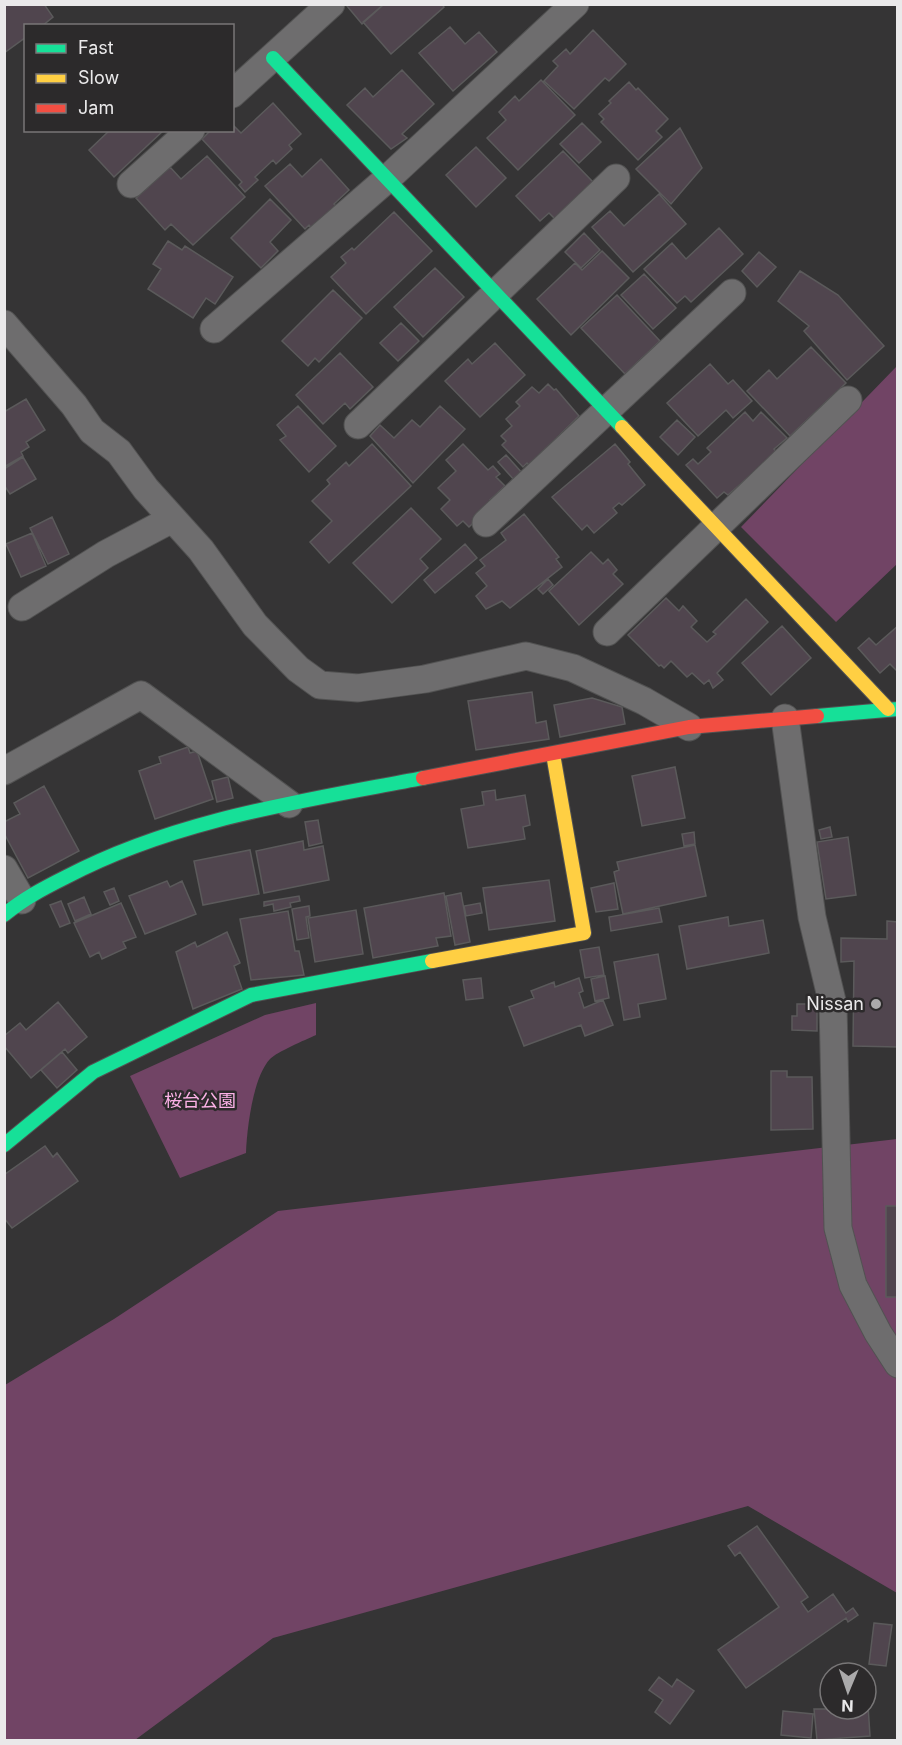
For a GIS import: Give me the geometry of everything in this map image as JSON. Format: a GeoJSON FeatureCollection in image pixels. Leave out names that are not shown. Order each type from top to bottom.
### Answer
{"type":"FeatureCollection","features":[{"type":"Feature","properties":{"kind":"street"},"geometry":{"type":"LineString","coordinates":[[234,92],[331,4]]}},
{"type":"Feature","properties":{"kind":"street"},"geometry":{"type":"LineString","coordinates":[[214,329],[387,179],[575,4]]}},
{"type":"Feature","properties":{"kind":"street"},"geometry":{"type":"LineString","coordinates":[[273,58],[716,527],[893,709]]}},
{"type":"Feature","properties":{"kind":"street"},"geometry":{"type":"LineString","coordinates":[[131,184],[189,132]]}},
{"type":"Feature","properties":{"kind":"street"},"geometry":{"type":"LineString","coordinates":[[358,425],[616,178]]}},
{"type":"Feature","properties":{"kind":"street"},"geometry":{"type":"LineString","coordinates":[[486,523],[732,293]]}},
{"type":"Feature","properties":{"kind":"street"},"geometry":{"type":"LineString","coordinates":[[4,324],[13,350],[74,405],[92,431],[119,452],[146,489],[201,549],[255,625],[298,669],[320,685],[358,688],[425,679],[526,656],[573,668],[644,701],[689,727]]}},
{"type":"Feature","properties":{"kind":"street"},"geometry":{"type":"LineString","coordinates":[[606,632],[848,400]]}},
{"type":"Feature","properties":{"kind":"street"},"geometry":{"type":"LineString","coordinates":[[22,607],[106,554],[172,519]]}},
{"type":"Feature","properties":{"kind":"street"},"geometry":{"type":"LineString","coordinates":[[4,771],[141,694],[289,804]]}},
{"type":"Feature","properties":{"kind":"street"},"geometry":{"type":"LineString","coordinates":[[4,869],[13,908],[98,860],[186,829],[289,804],[689,727],[893,709]]}},
{"type":"Feature","properties":{"kind":"street"},"geometry":{"type":"LineString","coordinates":[[785,718],[812,917],[833,1005],[838,1228],[853,1285],[897,1364]]}},
{"type":"Feature","properties":{"kind":"street"},"geometry":{"type":"LineString","coordinates":[[4,1145],[93,1072],[251,995],[584,933],[553,754]]}},
{"type":"Feature","properties":{"kind":"green space"},"geometry":{"type":"Polygon","coordinates":[[[897,366],[897,564],[836,622],[741,527],[897,366]]]}},
{"type":"Feature","properties":{"kind":"green space","name":"桜台公園"},"geometry":{"type":"Polygon","coordinates":[[[316,1003],[316,1035],[279,1053],[264,1067],[252,1103],[246,1153],[180,1178],[130,1076],[265,1015],[316,1003]]]}},
{"type":"Feature","properties":{"kind":"green space"},"geometry":{"type":"Polygon","coordinates":[[[897,1139],[897,1593],[748,1506],[273,1638],[135,1740],[5,1740],[5,1385],[114,1319],[278,1211],[897,1139]]]}},
{"type":"Feature","properties":{"kind":"building"},"geometry":{"type":"Polygon","coordinates":[[[4,4],[44,4],[53,17],[44,24],[24,24],[24,38],[4,53],[4,4]]]}},
{"type":"Feature","properties":{"kind":"building"},"geometry":{"type":"Polygon","coordinates":[[[349,4],[380,4],[382,6],[362,24],[347,6],[349,4]]]}},
{"type":"Feature","properties":{"kind":"building"},"geometry":{"type":"Polygon","coordinates":[[[384,4],[442,4],[444,7],[391,54],[363,22],[384,4]]]}},
{"type":"Feature","properties":{"kind":"building"},"geometry":{"type":"Polygon","coordinates":[[[450,27],[465,44],[479,32],[497,52],[453,91],[419,53],[450,27]]]}},
{"type":"Feature","properties":{"kind":"building"},"geometry":{"type":"Polygon","coordinates":[[[593,30],[626,64],[609,81],[605,78],[574,109],[544,81],[558,66],[553,61],[566,49],[570,54],[593,30]]]}},
{"type":"Feature","properties":{"kind":"building"},"geometry":{"type":"Polygon","coordinates":[[[402,70],[434,104],[402,134],[407,138],[391,149],[347,105],[365,88],[373,97],[402,70]]]}},
{"type":"Feature","properties":{"kind":"building"},"geometry":{"type":"Polygon","coordinates":[[[541,80],[575,115],[518,170],[487,138],[506,120],[499,112],[515,96],[519,101],[541,80]]]}},
{"type":"Feature","properties":{"kind":"building"},"geometry":{"type":"Polygon","coordinates":[[[629,82],[636,90],[638,88],[668,119],[656,131],[662,137],[638,160],[601,122],[604,119],[599,114],[629,82]]]}},
{"type":"Feature","properties":{"kind":"building"},"geometry":{"type":"Polygon","coordinates":[[[273,103],[301,134],[289,145],[292,149],[276,164],[273,160],[255,177],[258,180],[245,192],[239,185],[242,182],[202,139],[209,132],[234,132],[234,126],[241,133],[273,103]]]}},
{"type":"Feature","properties":{"kind":"building"},"geometry":{"type":"Polygon","coordinates":[[[582,123],[601,142],[579,163],[560,144],[582,123]]]}},
{"type":"Feature","properties":{"kind":"building"},"geometry":{"type":"Polygon","coordinates":[[[680,128],[702,168],[671,204],[636,169],[680,128]]]}},
{"type":"Feature","properties":{"kind":"building"},"geometry":{"type":"Polygon","coordinates":[[[108,132],[162,132],[114,177],[89,150],[108,132]]]}},
{"type":"Feature","properties":{"kind":"building"},"geometry":{"type":"Polygon","coordinates":[[[476,147],[506,178],[476,207],[446,175],[476,147]]]}},
{"type":"Feature","properties":{"kind":"building"},"geometry":{"type":"Polygon","coordinates":[[[563,151],[593,182],[555,219],[549,213],[540,221],[516,196],[563,151]]]}},
{"type":"Feature","properties":{"kind":"building"},"geometry":{"type":"Polygon","coordinates":[[[207,156],[245,197],[193,245],[171,224],[165,230],[136,198],[170,167],[181,179],[207,156]]]}},
{"type":"Feature","properties":{"kind":"building"},"geometry":{"type":"Polygon","coordinates":[[[321,159],[349,190],[334,204],[337,207],[313,230],[309,225],[305,229],[265,186],[290,164],[302,177],[321,159]]]}},
{"type":"Feature","properties":{"kind":"building"},"geometry":{"type":"Polygon","coordinates":[[[659,194],[686,224],[633,272],[592,227],[610,211],[624,226],[659,194]]]}},
{"type":"Feature","properties":{"kind":"building"},"geometry":{"type":"Polygon","coordinates":[[[270,199],[291,220],[270,242],[278,251],[261,268],[231,238],[270,199]]]}},
{"type":"Feature","properties":{"kind":"building"},"geometry":{"type":"Polygon","coordinates":[[[394,212],[432,251],[366,314],[331,277],[346,263],[341,257],[352,248],[354,250],[394,212]]]}},
{"type":"Feature","properties":{"kind":"building"},"geometry":{"type":"Polygon","coordinates":[[[719,228],[743,254],[691,302],[685,296],[677,303],[644,269],[672,243],[686,259],[719,228]]]}},
{"type":"Feature","properties":{"kind":"building"},"geometry":{"type":"Polygon","coordinates":[[[584,233],[600,250],[581,268],[565,252],[584,233]]]}},
{"type":"Feature","properties":{"kind":"building"},"geometry":{"type":"Polygon","coordinates":[[[168,241],[182,250],[185,246],[233,277],[215,304],[206,298],[193,318],[148,289],[161,269],[153,264],[168,241]]]}},
{"type":"Feature","properties":{"kind":"building"},"geometry":{"type":"Polygon","coordinates":[[[602,251],[629,278],[571,335],[537,299],[575,263],[582,270],[602,251]]]}},
{"type":"Feature","properties":{"kind":"building"},"geometry":{"type":"Polygon","coordinates":[[[759,252],[776,267],[757,287],[742,271],[759,252]]]}},
{"type":"Feature","properties":{"kind":"building"},"geometry":{"type":"Polygon","coordinates":[[[435,268],[464,297],[423,337],[394,307],[435,268]]]}},
{"type":"Feature","properties":{"kind":"building"},"geometry":{"type":"Polygon","coordinates":[[[800,271],[838,295],[884,346],[847,380],[804,331],[809,326],[778,301],[800,271]]]}},
{"type":"Feature","properties":{"kind":"building"},"geometry":{"type":"Polygon","coordinates":[[[644,274],[676,308],[653,329],[621,295],[644,274]]]}},
{"type":"Feature","properties":{"kind":"building"},"geometry":{"type":"Polygon","coordinates":[[[333,290],[362,318],[319,362],[315,358],[308,366],[282,341],[333,290]]]}},
{"type":"Feature","properties":{"kind":"building"},"geometry":{"type":"Polygon","coordinates":[[[617,295],[660,341],[625,374],[581,328],[617,295]]]}},
{"type":"Feature","properties":{"kind":"building"},"geometry":{"type":"Polygon","coordinates":[[[401,323],[419,341],[398,361],[380,343],[401,323]]]}},
{"type":"Feature","properties":{"kind":"building"},"geometry":{"type":"Polygon","coordinates":[[[495,343],[525,375],[480,417],[445,381],[468,359],[472,364],[495,343]]]}},
{"type":"Feature","properties":{"kind":"building"},"geometry":{"type":"Polygon","coordinates":[[[811,347],[846,383],[790,436],[747,391],[769,370],[777,379],[811,347]]]}},
{"type":"Feature","properties":{"kind":"building"},"geometry":{"type":"Polygon","coordinates":[[[340,353],[373,387],[350,409],[345,403],[323,424],[296,395],[340,353]]]}},
{"type":"Feature","properties":{"kind":"building"},"geometry":{"type":"Polygon","coordinates":[[[710,364],[728,384],[733,380],[752,401],[733,418],[726,410],[698,436],[667,403],[710,364]]]}},
{"type":"Feature","properties":{"kind":"building"},"geometry":{"type":"Polygon","coordinates":[[[548,384],[554,390],[556,389],[579,416],[529,465],[527,463],[523,467],[502,445],[506,441],[501,436],[512,426],[506,419],[520,406],[516,402],[532,387],[539,393],[548,384]]]}},
{"type":"Feature","properties":{"kind":"building"},"geometry":{"type":"Polygon","coordinates":[[[26,399],[45,430],[26,442],[29,447],[21,452],[23,456],[4,467],[4,412],[26,399]]]}},
{"type":"Feature","properties":{"kind":"building"},"geometry":{"type":"Polygon","coordinates":[[[298,406],[336,446],[309,472],[280,440],[286,436],[277,425],[298,406]]]}},
{"type":"Feature","properties":{"kind":"building"},"geometry":{"type":"Polygon","coordinates":[[[440,406],[465,429],[413,483],[370,436],[380,425],[394,438],[412,420],[420,427],[440,406]]]}},
{"type":"Feature","properties":{"kind":"building"},"geometry":{"type":"Polygon","coordinates":[[[745,412],[753,421],[761,412],[787,438],[774,449],[777,452],[728,495],[724,492],[717,498],[686,465],[693,459],[698,464],[711,452],[707,448],[745,412]]]}},
{"type":"Feature","properties":{"kind":"building"},"geometry":{"type":"Polygon","coordinates":[[[677,420],[695,437],[678,455],[660,437],[677,420]]]}},
{"type":"Feature","properties":{"kind":"building"},"geometry":{"type":"Polygon","coordinates":[[[372,444],[411,486],[329,563],[310,542],[332,521],[312,501],[330,484],[327,480],[346,462],[349,466],[372,444]]]}},
{"type":"Feature","properties":{"kind":"building"},"geometry":{"type":"Polygon","coordinates":[[[463,444],[488,470],[493,466],[500,474],[496,477],[505,486],[490,500],[494,503],[469,527],[463,521],[457,526],[441,509],[450,500],[438,488],[456,471],[446,460],[463,444]]]}},
{"type":"Feature","properties":{"kind":"building"},"geometry":{"type":"Polygon","coordinates":[[[615,444],[645,485],[622,505],[619,503],[613,508],[617,513],[594,533],[587,525],[582,530],[552,497],[615,444]]]}},
{"type":"Feature","properties":{"kind":"building"},"geometry":{"type":"Polygon","coordinates":[[[506,455],[523,474],[515,481],[498,462],[506,455]]]}},
{"type":"Feature","properties":{"kind":"building"},"geometry":{"type":"Polygon","coordinates":[[[23,457],[36,479],[10,494],[4,485],[4,469],[23,457]]]}},
{"type":"Feature","properties":{"kind":"building"},"geometry":{"type":"Polygon","coordinates":[[[411,508],[441,539],[420,559],[428,568],[392,603],[353,563],[411,508]]]}},
{"type":"Feature","properties":{"kind":"building"},"geometry":{"type":"Polygon","coordinates":[[[524,514],[559,557],[556,559],[562,567],[510,608],[502,601],[486,609],[476,596],[487,586],[476,573],[485,566],[480,560],[506,540],[501,533],[524,514]]]}},
{"type":"Feature","properties":{"kind":"building"},"geometry":{"type":"Polygon","coordinates":[[[52,517],[69,554],[48,564],[30,528],[52,517]]]}},
{"type":"Feature","properties":{"kind":"building"},"geometry":{"type":"Polygon","coordinates":[[[32,533],[46,566],[21,577],[6,544],[32,533]]]}},
{"type":"Feature","properties":{"kind":"building"},"geometry":{"type":"Polygon","coordinates":[[[465,544],[477,558],[435,593],[424,580],[465,544]]]}},
{"type":"Feature","properties":{"kind":"building"},"geometry":{"type":"Polygon","coordinates":[[[591,552],[603,564],[608,559],[617,570],[613,574],[623,584],[579,625],[549,591],[591,552]]]}},
{"type":"Feature","properties":{"kind":"building"},"geometry":{"type":"Polygon","coordinates":[[[548,579],[553,585],[543,594],[538,589],[548,579]]]}},
{"type":"Feature","properties":{"kind":"building"},"geometry":{"type":"Polygon","coordinates":[[[666,598],[679,611],[683,606],[697,621],[691,627],[707,642],[716,634],[713,632],[746,599],[768,622],[717,673],[723,680],[713,688],[709,680],[704,684],[692,673],[687,677],[671,661],[664,668],[659,666],[628,635],[666,598]]]}},
{"type":"Feature","properties":{"kind":"building"},"geometry":{"type":"Polygon","coordinates":[[[782,626],[811,658],[771,695],[742,663],[782,626]]]}},
{"type":"Feature","properties":{"kind":"building"},"geometry":{"type":"Polygon","coordinates":[[[898,626],[898,672],[890,664],[880,673],[858,648],[869,638],[876,645],[898,626]]]}},
{"type":"Feature","properties":{"kind":"building"},"geometry":{"type":"Polygon","coordinates":[[[532,692],[536,723],[546,721],[549,739],[476,750],[468,701],[532,692]]]}},
{"type":"Feature","properties":{"kind":"building"},"geometry":{"type":"Polygon","coordinates":[[[592,698],[622,707],[625,724],[560,737],[554,705],[592,698]]]}},
{"type":"Feature","properties":{"kind":"building"},"geometry":{"type":"Polygon","coordinates":[[[188,747],[190,753],[197,751],[213,799],[155,819],[139,771],[161,763],[159,757],[188,747]]]}},
{"type":"Feature","properties":{"kind":"building"},"geometry":{"type":"Polygon","coordinates":[[[675,767],[685,818],[642,826],[632,776],[675,767]]]}},
{"type":"Feature","properties":{"kind":"building"},"geometry":{"type":"Polygon","coordinates":[[[228,777],[233,798],[217,802],[212,781],[228,777]]]}},
{"type":"Feature","properties":{"kind":"building"},"geometry":{"type":"Polygon","coordinates":[[[44,786],[79,851],[28,878],[4,833],[4,822],[20,814],[14,803],[44,786]]]}},
{"type":"Feature","properties":{"kind":"building"},"geometry":{"type":"Polygon","coordinates":[[[495,790],[496,800],[525,795],[530,825],[523,827],[525,839],[468,848],[461,809],[484,805],[482,792],[495,790]]]}},
{"type":"Feature","properties":{"kind":"building"},"geometry":{"type":"Polygon","coordinates":[[[318,820],[322,843],[309,846],[305,822],[318,820]]]}},
{"type":"Feature","properties":{"kind":"building"},"geometry":{"type":"Polygon","coordinates":[[[830,827],[832,837],[821,839],[819,830],[830,827]]]}},
{"type":"Feature","properties":{"kind":"building"},"geometry":{"type":"Polygon","coordinates":[[[694,832],[695,844],[684,846],[682,834],[694,832]]]}},
{"type":"Feature","properties":{"kind":"building"},"geometry":{"type":"Polygon","coordinates":[[[848,837],[856,895],[826,899],[817,842],[848,837]]]}},
{"type":"Feature","properties":{"kind":"building"},"geometry":{"type":"Polygon","coordinates":[[[303,841],[304,850],[323,846],[329,880],[264,893],[256,851],[303,841]]]}},
{"type":"Feature","properties":{"kind":"building"},"geometry":{"type":"Polygon","coordinates":[[[695,845],[706,896],[623,914],[614,872],[619,870],[617,862],[695,845]]]}},
{"type":"Feature","properties":{"kind":"building"},"geometry":{"type":"Polygon","coordinates":[[[250,850],[259,894],[203,905],[194,861],[250,850]]]}},
{"type":"Feature","properties":{"kind":"building"},"geometry":{"type":"Polygon","coordinates":[[[549,880],[555,921],[489,930],[483,888],[549,880]]]}},
{"type":"Feature","properties":{"kind":"building"},"geometry":{"type":"Polygon","coordinates":[[[167,881],[170,887],[182,881],[196,914],[145,934],[129,896],[167,881]]]}},
{"type":"Feature","properties":{"kind":"building"},"geometry":{"type":"Polygon","coordinates":[[[614,883],[618,909],[596,912],[591,888],[614,883]]]}},
{"type":"Feature","properties":{"kind":"building"},"geometry":{"type":"Polygon","coordinates":[[[114,888],[119,901],[110,905],[104,892],[114,888]]]}},
{"type":"Feature","properties":{"kind":"building"},"geometry":{"type":"Polygon","coordinates":[[[444,893],[451,936],[436,938],[438,946],[373,958],[364,908],[444,893]]]}},
{"type":"Feature","properties":{"kind":"building"},"geometry":{"type":"Polygon","coordinates":[[[461,893],[470,942],[455,945],[446,896],[461,893]]]}},
{"type":"Feature","properties":{"kind":"building"},"geometry":{"type":"Polygon","coordinates":[[[299,896],[300,901],[290,903],[291,907],[274,911],[273,904],[264,906],[264,902],[299,896]]]}},
{"type":"Feature","properties":{"kind":"building"},"geometry":{"type":"Polygon","coordinates":[[[84,897],[91,914],[75,921],[68,904],[84,897]]]}},
{"type":"Feature","properties":{"kind":"building"},"geometry":{"type":"Polygon","coordinates":[[[61,901],[70,923],[60,927],[50,905],[61,901]]]}},
{"type":"Feature","properties":{"kind":"building"},"geometry":{"type":"Polygon","coordinates":[[[121,903],[136,937],[123,942],[126,948],[102,959],[99,952],[90,957],[74,923],[121,903]]]}},
{"type":"Feature","properties":{"kind":"building"},"geometry":{"type":"Polygon","coordinates":[[[480,903],[482,913],[466,916],[464,906],[480,903]]]}},
{"type":"Feature","properties":{"kind":"building"},"geometry":{"type":"Polygon","coordinates":[[[309,906],[310,916],[306,917],[309,938],[297,940],[292,909],[309,906]]]}},
{"type":"Feature","properties":{"kind":"building"},"geometry":{"type":"Polygon","coordinates":[[[659,908],[662,922],[611,931],[609,917],[659,908]]]}},
{"type":"Feature","properties":{"kind":"building"},"geometry":{"type":"Polygon","coordinates":[[[356,910],[363,954],[315,962],[308,918],[356,910]]]}},
{"type":"Feature","properties":{"kind":"building"},"geometry":{"type":"Polygon","coordinates":[[[288,911],[295,951],[299,951],[304,975],[251,980],[240,919],[288,911]]]}},
{"type":"Feature","properties":{"kind":"building"},"geometry":{"type":"Polygon","coordinates":[[[728,917],[729,926],[763,920],[769,953],[687,969],[679,926],[728,917]]]}},
{"type":"Feature","properties":{"kind":"building","name":"Nissan"},"geometry":{"type":"Polygon","coordinates":[[[887,921],[898,922],[898,1047],[853,1046],[854,961],[841,962],[841,938],[887,939],[887,921]]]}},
{"type":"Feature","properties":{"kind":"building"},"geometry":{"type":"Polygon","coordinates":[[[227,932],[240,963],[234,966],[242,989],[193,1009],[176,952],[195,942],[197,947],[227,932]]]}},
{"type":"Feature","properties":{"kind":"building"},"geometry":{"type":"Polygon","coordinates":[[[599,947],[604,975],[585,978],[580,950],[599,947]]]}},
{"type":"Feature","properties":{"kind":"building"},"geometry":{"type":"Polygon","coordinates":[[[658,954],[666,999],[638,1004],[640,1017],[624,1020],[614,962],[658,954]]]}},
{"type":"Feature","properties":{"kind":"building"},"geometry":{"type":"Polygon","coordinates":[[[605,976],[609,998],[595,1001],[591,979],[605,976]]]}},
{"type":"Feature","properties":{"kind":"building"},"geometry":{"type":"Polygon","coordinates":[[[481,978],[483,998],[466,1000],[463,980],[481,978]]]}},
{"type":"Feature","properties":{"kind":"building"},"geometry":{"type":"Polygon","coordinates":[[[579,978],[583,991],[579,993],[584,1008],[603,1000],[613,1025],[585,1036],[581,1025],[524,1046],[509,1007],[534,998],[531,991],[554,982],[555,987],[579,978]]]}},
{"type":"Feature","properties":{"kind":"building"},"geometry":{"type":"Polygon","coordinates":[[[58,1002],[87,1037],[68,1053],[65,1049],[31,1078],[4,1046],[4,1036],[20,1023],[26,1030],[58,1002]]]}},
{"type":"Feature","properties":{"kind":"building"},"geometry":{"type":"Polygon","coordinates":[[[797,1004],[817,1004],[817,1031],[792,1030],[792,1016],[797,1016],[797,1004]]]}},
{"type":"Feature","properties":{"kind":"building"},"geometry":{"type":"Polygon","coordinates":[[[62,1052],[77,1070],[57,1088],[41,1070],[62,1052]]]}},
{"type":"Feature","properties":{"kind":"building"},"geometry":{"type":"Polygon","coordinates":[[[771,1071],[787,1071],[787,1077],[812,1077],[813,1129],[771,1130],[771,1071]]]}},
{"type":"Feature","properties":{"kind":"building"},"geometry":{"type":"Polygon","coordinates":[[[45,1146],[53,1157],[57,1153],[78,1181],[12,1228],[4,1218],[4,1175],[45,1146]]]}},
{"type":"Feature","properties":{"kind":"building"},"geometry":{"type":"Polygon","coordinates":[[[886,1206],[898,1206],[898,1297],[886,1297],[886,1206]]]}},
{"type":"Feature","properties":{"kind":"building"},"geometry":{"type":"Polygon","coordinates":[[[757,1526],[808,1597],[801,1602],[808,1612],[833,1594],[846,1613],[853,1608],[858,1615],[848,1622],[846,1618],[746,1688],[718,1650],[779,1607],[740,1552],[735,1556],[728,1546],[757,1526]]]}},
{"type":"Feature","properties":{"kind":"building"},"geometry":{"type":"Polygon","coordinates":[[[874,1623],[892,1625],[886,1666],[878,1665],[878,1661],[869,1661],[874,1623]]]}},
{"type":"Feature","properties":{"kind":"building"},"geometry":{"type":"Polygon","coordinates":[[[659,1677],[672,1687],[677,1679],[694,1691],[670,1724],[655,1712],[663,1700],[649,1690],[659,1677]]]}},
{"type":"Feature","properties":{"kind":"building"},"geometry":{"type":"Polygon","coordinates":[[[814,1709],[818,1709],[818,1721],[869,1721],[870,1736],[817,1740],[814,1709]]]}},
{"type":"Feature","properties":{"kind":"building"},"geometry":{"type":"Polygon","coordinates":[[[783,1711],[813,1714],[811,1738],[781,1735],[783,1711]]]}},
{"type":"Feature","properties":{"kind":"traffic: fast"},"geometry":{"type":"LineString","coordinates":[[273,58],[622,427]]}},
{"type":"Feature","properties":{"kind":"traffic: fast"},"geometry":{"type":"LineString","coordinates":[[817,716],[898,709]]}},
{"type":"Feature","properties":{"kind":"traffic: fast"},"geometry":{"type":"LineString","coordinates":[[4,915],[26,899],[58,881],[151,840],[241,814],[423,778]]}},
{"type":"Feature","properties":{"kind":"traffic: fast"},"geometry":{"type":"LineString","coordinates":[[4,1145],[93,1072],[251,995],[432,961]]}},
{"type":"Feature","properties":{"kind":"traffic: slow"},"geometry":{"type":"LineString","coordinates":[[622,427],[888,709]]}},
{"type":"Feature","properties":{"kind":"traffic: slow"},"geometry":{"type":"LineString","coordinates":[[432,961],[584,933],[553,754]]}},
{"type":"Feature","properties":{"kind":"traffic: jam"},"geometry":{"type":"LineString","coordinates":[[423,778],[689,727],[817,716]]}},
{"type":"Feature","properties":{"kind":"place","name":"Nissan"},"geometry":{"type":"Point","coordinates":[876,1004]}}]}
